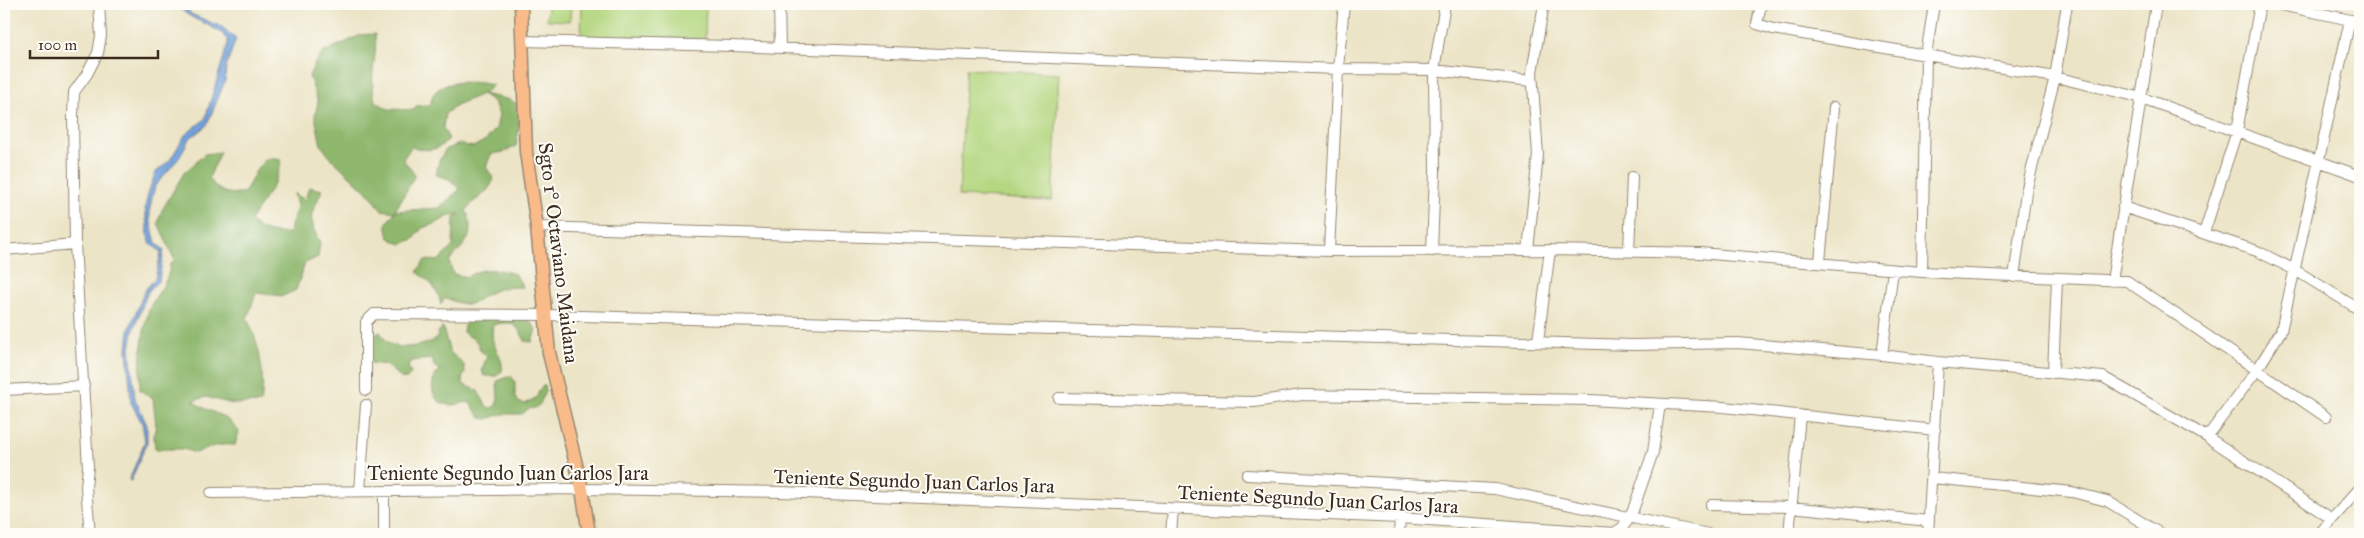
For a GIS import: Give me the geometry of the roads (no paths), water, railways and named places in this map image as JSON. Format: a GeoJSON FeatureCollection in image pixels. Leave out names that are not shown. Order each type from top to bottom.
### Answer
{"type":"FeatureCollection","features":[{"type":"Feature","properties":{"kind":"main road","name":"Sgto 1° Octaviano Maidana"},"geometry":{"type":"LineString","coordinates":[[521,4],[526,152],[537,227],[550,353],[582,489],[589,534]]}},
{"type":"Feature","properties":{"kind":"street"},"geometry":{"type":"LineString","coordinates":[[90,534],[86,487],[88,467],[84,386],[75,244],[73,117],[74,92],[87,74],[98,53],[101,36],[99,4]]}},
{"type":"Feature","properties":{"kind":"street"},"geometry":{"type":"LineString","coordinates":[[780,4],[780,48]]}},
{"type":"Feature","properties":{"kind":"street"},"geometry":{"type":"LineString","coordinates":[[1329,250],[1338,69],[1344,4]]}},
{"type":"Feature","properties":{"kind":"street"},"geometry":{"type":"LineString","coordinates":[[1432,252],[1435,172],[1434,70],[1445,4]]}},
{"type":"Feature","properties":{"kind":"street"},"geometry":{"type":"LineString","coordinates":[[1528,250],[1538,155],[1532,81],[1544,4]]}},
{"type":"Feature","properties":{"kind":"street"},"geometry":{"type":"LineString","coordinates":[[1761,4],[1758,24],[1773,29],[2055,76],[2139,98],[2360,176]]}},
{"type":"Feature","properties":{"kind":"street"},"geometry":{"type":"LineString","coordinates":[[1922,272],[1926,55],[1934,4]]}},
{"type":"Feature","properties":{"kind":"street"},"geometry":{"type":"LineString","coordinates":[[2014,277],[2026,192],[2055,76],[2067,4]]}},
{"type":"Feature","properties":{"kind":"street"},"geometry":{"type":"LineString","coordinates":[[2112,281],[2139,98],[2146,72],[2156,4]]}},
{"type":"Feature","properties":{"kind":"street"},"geometry":{"type":"LineString","coordinates":[[2204,233],[2237,131],[2260,4]]}},
{"type":"Feature","properties":{"kind":"street"},"geometry":{"type":"LineString","coordinates":[[2207,438],[2257,370],[2281,331],[2319,162],[2355,21],[2276,4]]}},
{"type":"Feature","properties":{"kind":"street"},"geometry":{"type":"LineString","coordinates":[[522,41],[780,48],[1338,69],[1434,70],[1532,81]]}},
{"type":"Feature","properties":{"kind":"street"},"geometry":{"type":"LineString","coordinates":[[1820,262],[1834,107]]}},
{"type":"Feature","properties":{"kind":"street"},"geometry":{"type":"LineString","coordinates":[[1629,251],[1632,177]]}},
{"type":"Feature","properties":{"kind":"street"},"geometry":{"type":"LineString","coordinates":[[2124,207],[2257,251],[2295,270],[2360,310]]}},
{"type":"Feature","properties":{"kind":"street"},"geometry":{"type":"LineString","coordinates":[[537,227],[1329,250],[1432,252],[1550,250],[1700,253],[1922,272],[2127,282],[2326,418]]}},
{"type":"Feature","properties":{"kind":"street"},"geometry":{"type":"LineString","coordinates":[[4,250],[75,244]]}},
{"type":"Feature","properties":{"kind":"street"},"geometry":{"type":"LineString","coordinates":[[1538,341],[1550,250]]}},
{"type":"Feature","properties":{"kind":"street"},"geometry":{"type":"LineString","coordinates":[[1882,355],[1894,270]]}},
{"type":"Feature","properties":{"kind":"street"},"geometry":{"type":"LineString","coordinates":[[2053,373],[2057,279]]}},
{"type":"Feature","properties":{"kind":"street"},"geometry":{"type":"LineString","coordinates":[[366,390],[366,322],[374,314],[546,315],[1634,345],[1738,343],[2103,377],[2207,438],[2332,519]]}},
{"type":"Feature","properties":{"kind":"street"},"geometry":{"type":"LineString","coordinates":[[1928,534],[1938,362]]}},
{"type":"Feature","properties":{"kind":"street"},"geometry":{"type":"LineString","coordinates":[[4,390],[84,386]]}},
{"type":"Feature","properties":{"kind":"street"},"geometry":{"type":"LineString","coordinates":[[1059,398],[1254,402],[1302,395],[1590,400],[1723,407],[1935,430]]}},
{"type":"Feature","properties":{"kind":"street"},"geometry":{"type":"LineString","coordinates":[[1631,516],[1653,452],[1660,404]]}},
{"type":"Feature","properties":{"kind":"street"},"geometry":{"type":"LineString","coordinates":[[360,491],[366,405]]}},
{"type":"Feature","properties":{"kind":"street"},"geometry":{"type":"LineString","coordinates":[[1789,534],[1800,415]]}},
{"type":"Feature","properties":{"kind":"street"},"geometry":{"type":"LineString","coordinates":[[1247,475],[1495,489],[1631,516],[1708,534]]}},
{"type":"Feature","properties":{"kind":"street"},"geometry":{"type":"LineString","coordinates":[[1932,478],[2072,492],[2107,501],[2161,534]]}},
{"type":"Feature","properties":{"kind":"street"},"geometry":{"type":"LineString","coordinates":[[2319,534],[2360,488]]}},
{"type":"Feature","properties":{"kind":"street","name":"Teniente Segundo Juan Carlos Jara"},"geometry":{"type":"LineString","coordinates":[[211,494],[582,489],[781,492],[1400,518],[1614,533],[1622,528],[1631,516]]}},
{"type":"Feature","properties":{"kind":"street"},"geometry":{"type":"LineString","coordinates":[[384,492],[384,534]]}},
{"type":"Feature","properties":{"kind":"street"},"geometry":{"type":"LineString","coordinates":[[1710,505],[1791,507],[1929,521]]}},
{"type":"Feature","properties":{"kind":"street"},"geometry":{"type":"LineString","coordinates":[[1171,534],[1173,509]]}},
{"type":"Feature","properties":{"kind":"street"},"geometry":{"type":"LineString","coordinates":[[1399,534],[1400,518]]}},
{"type":"Feature","properties":{"kind":"water"},"geometry":{"type":"Polygon","coordinates":[[[176,4],[183,4],[191,14],[222,27],[236,39],[226,66],[225,81],[207,125],[189,139],[179,158],[155,186],[150,207],[150,219],[156,243],[164,250],[159,280],[148,292],[134,328],[130,348],[135,399],[147,425],[147,442],[131,481],[129,480],[145,441],[142,423],[131,403],[127,349],[129,330],[145,290],[155,279],[161,252],[151,244],[148,237],[145,207],[156,172],[170,160],[185,135],[205,119],[228,43],[228,39],[216,29],[188,15],[176,4]]]}}]}
